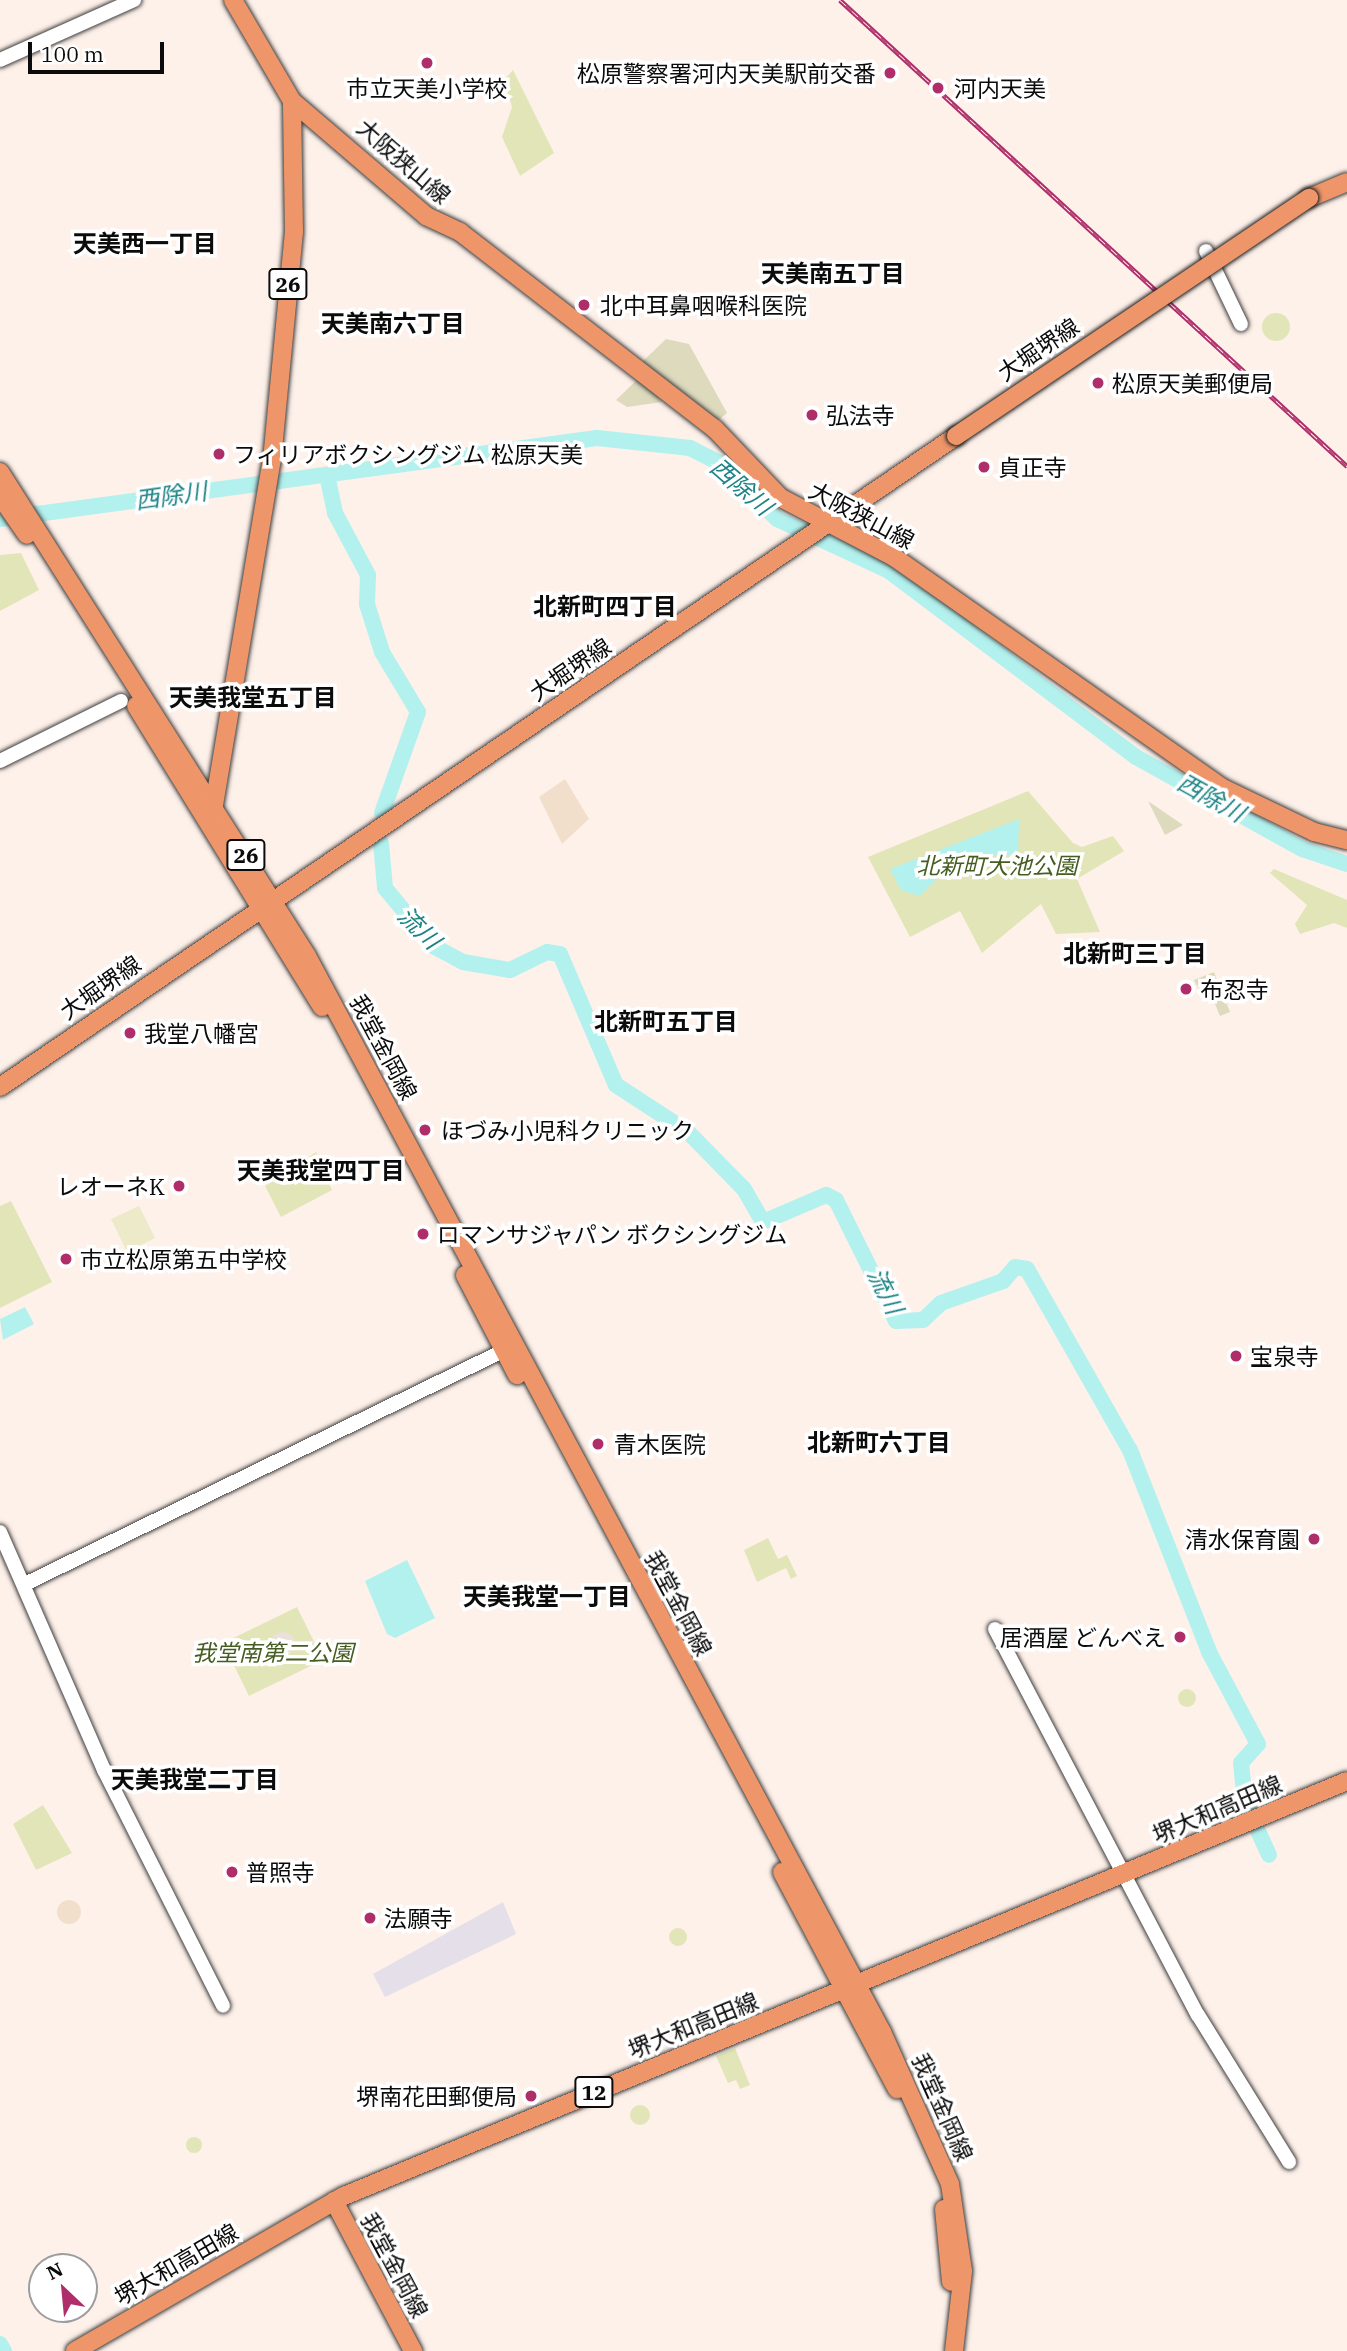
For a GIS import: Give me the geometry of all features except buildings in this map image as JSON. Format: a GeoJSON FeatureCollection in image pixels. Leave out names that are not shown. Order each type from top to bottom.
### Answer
{"type":"FeatureCollection","features":[{"type":"Feature","properties":{"kind":"main road","name":"大阪狭山線"},"geometry":{"type":"LineString","coordinates":[[233,0],[292,101],[426,216],[460,232],[714,428],[780,498],[987,618],[1189,766],[1293,822],[1347,840]]}},
{"type":"Feature","properties":{"kind":"main road","name":"大阪狭山線"},"geometry":{"type":"LineString","coordinates":[[213,811],[271,467],[294,232],[292,101]]}},
{"type":"Feature","properties":{"kind":"main road","name":"大堀堺線"},"geometry":{"type":"LineString","coordinates":[[0,1087],[1309,198],[1347,182]]}},
{"type":"Feature","properties":{"kind":"main road","name":"26"},"geometry":{"type":"LineString","coordinates":[[0,472],[7,500],[213,811],[269,905]]}},
{"type":"Feature","properties":{"kind":"main road","name":"我堂金岡線"},"geometry":{"type":"LineString","coordinates":[[269,905],[510,1347],[950,2184],[963,2271],[954,2351]]}},
{"type":"Feature","properties":{"kind":"main road","name":"堺大和高田線"},"geometry":{"type":"LineString","coordinates":[[75,2351],[334,2201],[1347,1781]]}},
{"type":"Feature","properties":{"kind":"main road","name":"我堂金岡線"},"geometry":{"type":"LineString","coordinates":[[849,1988],[905,2103],[939,2188],[951,2271],[942,2351]]}},
{"type":"Feature","properties":{"kind":"main road","name":"我堂金岡線"},"geometry":{"type":"LineString","coordinates":[[334,2201],[412,2351]]}},
{"type":"Feature","properties":{"kind":"street"},"geometry":{"type":"LineString","coordinates":[[0,60],[134,0]]}},
{"type":"Feature","properties":{"kind":"street"},"geometry":{"type":"LineString","coordinates":[[1206,251],[1241,324]]}},
{"type":"Feature","properties":{"kind":"street"},"geometry":{"type":"LineString","coordinates":[[0,761],[121,701]]}},
{"type":"Feature","properties":{"kind":"street"},"geometry":{"type":"LineString","coordinates":[[24,1584],[510,1347]]}},
{"type":"Feature","properties":{"kind":"street"},"geometry":{"type":"LineString","coordinates":[[0,1532],[104,1770],[223,2006]]}},
{"type":"Feature","properties":{"kind":"street"},"geometry":{"type":"LineString","coordinates":[[995,1629],[1198,2015],[1289,2162]]}},
{"type":"Feature","properties":{"kind":"shaded area"},"geometry":{"type":"Polygon","coordinates":[[[666,339],[689,344],[727,413],[716,422],[640,364],[666,339]]]}},
{"type":"Feature","properties":{"kind":"shaded area"},"geometry":{"type":"Polygon","coordinates":[[[640,377],[662,402],[627,407],[616,400],[640,377]]]}},
{"type":"Feature","properties":{"kind":"shaded area"},"geometry":{"type":"Polygon","coordinates":[[[565,779],[589,819],[562,844],[539,797],[565,779]]]}},
{"type":"Feature","properties":{"kind":"shaded area"},"geometry":{"type":"Polygon","coordinates":[[[1148,801],[1183,825],[1165,835],[1148,801]]]}},
{"type":"Feature","properties":{"kind":"shaded area"},"geometry":{"type":"Polygon","coordinates":[[[1214,972],[1230,1012],[1220,1016],[1208,987],[1199,990],[1194,980],[1214,972]]]}},
{"type":"Feature","properties":{"kind":"shaded area"},"geometry":{"type":"Polygon","coordinates":[[[139,1206],[155,1238],[127,1252],[111,1219],[139,1206]]]}},
{"type":"Feature","properties":{"kind":"shaded area"},"geometry":{"type":"Polygon","coordinates":[[[283,1632],[292,1635],[295,1644],[292,1653],[283,1656],[274,1653],[271,1644],[274,1635],[283,1632]]]}},
{"type":"Feature","properties":{"kind":"shaded area"},"geometry":{"type":"Polygon","coordinates":[[[69,1900],[80,1907],[81,1912],[74,1923],[69,1924],[58,1917],[57,1912],[64,1901],[69,1900]]]}},
{"type":"Feature","properties":{"kind":"shaded area"},"geometry":{"type":"Polygon","coordinates":[[[503,1902],[516,1934],[385,1997],[373,1974],[503,1902]]]}},
{"type":"Feature","properties":{"kind":"green space"},"geometry":{"type":"Polygon","coordinates":[[[513,70],[554,153],[520,176],[502,137],[512,107],[504,80],[513,70]]]}},
{"type":"Feature","properties":{"kind":"green space"},"geometry":{"type":"Polygon","coordinates":[[[1276,313],[1286,317],[1290,327],[1286,337],[1276,341],[1266,337],[1262,327],[1266,317],[1276,313]]]}},
{"type":"Feature","properties":{"kind":"green space"},"geometry":{"type":"Polygon","coordinates":[[[21,553],[39,590],[0,611],[0,555],[21,553]]]}},
{"type":"Feature","properties":{"kind":"green space","name":"北新町大池公園"},"geometry":{"type":"Polygon","coordinates":[[[1028,791],[1073,843],[1082,847],[1113,836],[1124,851],[1077,879],[1100,932],[1056,934],[1041,904],[982,953],[960,911],[910,937],[868,857],[1028,791]]]}},
{"type":"Feature","properties":{"kind":"green space"},"geometry":{"type":"Polygon","coordinates":[[[1274,869],[1347,900],[1347,928],[1334,923],[1300,934],[1295,924],[1307,905],[1270,873],[1274,869]]]}},
{"type":"Feature","properties":{"kind":"green space"},"geometry":{"type":"Polygon","coordinates":[[[316,1152],[332,1190],[281,1217],[265,1186],[316,1152]]]}},
{"type":"Feature","properties":{"kind":"green space"},"geometry":{"type":"Polygon","coordinates":[[[11,1201],[52,1282],[0,1308],[0,1206],[11,1201]]]}},
{"type":"Feature","properties":{"kind":"green space"},"geometry":{"type":"Polygon","coordinates":[[[768,1538],[778,1559],[787,1555],[797,1576],[791,1579],[786,1568],[757,1582],[744,1550],[768,1538]]]}},
{"type":"Feature","properties":{"kind":"green space","name":"我堂南第二公園"},"geometry":{"type":"Polygon","coordinates":[[[297,1607],[323,1660],[249,1696],[223,1643],[297,1607]]]}},
{"type":"Feature","properties":{"kind":"green space"},"geometry":{"type":"Polygon","coordinates":[[[1187,1689],[1195,1694],[1196,1698],[1191,1706],[1187,1707],[1179,1702],[1178,1698],[1183,1690],[1187,1689]]]}},
{"type":"Feature","properties":{"kind":"green space"},"geometry":{"type":"Polygon","coordinates":[[[43,1805],[72,1853],[36,1870],[13,1824],[43,1805]]]}},
{"type":"Feature","properties":{"kind":"green space"},"geometry":{"type":"Polygon","coordinates":[[[678,1928],[684,1931],[687,1937],[684,1943],[678,1946],[672,1943],[669,1937],[672,1931],[678,1928]]]}},
{"type":"Feature","properties":{"kind":"green space"},"geometry":{"type":"Polygon","coordinates":[[[735,2048],[750,2085],[740,2089],[736,2080],[728,2083],[716,2056],[735,2048]]]}},
{"type":"Feature","properties":{"kind":"green space"},"geometry":{"type":"Polygon","coordinates":[[[640,2105],[647,2108],[650,2115],[647,2122],[640,2125],[633,2122],[630,2115],[633,2108],[640,2105]]]}},
{"type":"Feature","properties":{"kind":"green space"},"geometry":{"type":"Polygon","coordinates":[[[191,2137],[197,2137],[202,2145],[200,2151],[191,2153],[186,2148],[186,2142],[191,2137]]]}},
{"type":"Feature","properties":{"kind":"water"},"geometry":{"type":"Polygon","coordinates":[[[1019,819],[1018,854],[958,859],[919,896],[901,890],[890,869],[1019,819]]]}},
{"type":"Feature","properties":{"kind":"water"},"geometry":{"type":"Polygon","coordinates":[[[25,1307],[34,1324],[3,1340],[0,1319],[25,1307]]]}},
{"type":"Feature","properties":{"kind":"water"},"geometry":{"type":"Polygon","coordinates":[[[407,1560],[435,1618],[395,1638],[387,1634],[365,1581],[407,1560]]]}},
{"type":"Feature","properties":{"kind":"waterway","name":"西除川"},"geometry":{"type":"LineString","coordinates":[[0,519],[597,438],[690,448],[720,463],[777,519],[889,571],[1136,757],[1302,849],[1347,864]]}},
{"type":"Feature","properties":{"kind":"waterway","name":"流川"},"geometry":{"type":"LineString","coordinates":[[327,475],[335,513],[368,575],[367,604],[382,652],[418,712],[382,813]]}},
{"type":"Feature","properties":{"kind":"waterway","name":"流川"},"geometry":{"type":"LineString","coordinates":[[381,843],[385,888],[433,946],[463,962],[510,970],[547,952],[560,954],[616,1085],[688,1132],[744,1189],[763,1222],[826,1195],[836,1200],[896,1321],[923,1320],[941,1303],[1003,1281],[1015,1267],[1027,1269],[1130,1450],[1209,1652],[1258,1744],[1241,1763],[1245,1803],[1269,1855]]}},
{"type":"Feature","properties":{"kind":"waterway"},"geometry":{"type":"LineString","coordinates":[[0,2344],[4,2351]]}},
{"type":"Feature","properties":{"kind":"railway"},"geometry":{"type":"LineString","coordinates":[[840,0],[1347,466]]}},
{"type":"Feature","properties":{"kind":"place","name":"市立天美小学校"},"geometry":{"type":"Point","coordinates":[427,63]}},
{"type":"Feature","properties":{"kind":"place","name":"松原警察署河内天美駅前交番"},"geometry":{"type":"Point","coordinates":[890,73]}},
{"type":"Feature","properties":{"kind":"place","name":"河内天美"},"geometry":{"type":"Point","coordinates":[938,88]}},
{"type":"Feature","properties":{"kind":"place","name":"北中耳鼻咽喉科医院"},"geometry":{"type":"Point","coordinates":[584,305]}},
{"type":"Feature","properties":{"kind":"place","name":"松原天美郵便局"},"geometry":{"type":"Point","coordinates":[1098,383]}},
{"type":"Feature","properties":{"kind":"place","name":"弘法寺"},"geometry":{"type":"Point","coordinates":[812,415]}},
{"type":"Feature","properties":{"kind":"place","name":"フィリアボクシングジム 松原天美"},"geometry":{"type":"Point","coordinates":[219,454]}},
{"type":"Feature","properties":{"kind":"place","name":"貞正寺"},"geometry":{"type":"Point","coordinates":[984,467]}},
{"type":"Feature","properties":{"kind":"place","name":"布忍寺"},"geometry":{"type":"Point","coordinates":[1186,989]}},
{"type":"Feature","properties":{"kind":"place","name":"我堂八幡宮"},"geometry":{"type":"Point","coordinates":[130,1033]}},
{"type":"Feature","properties":{"kind":"place","name":"ほづみ小児科クリニック"},"geometry":{"type":"Point","coordinates":[425,1130]}},
{"type":"Feature","properties":{"kind":"place","name":"レオーネK"},"geometry":{"type":"Point","coordinates":[179,1186]}},
{"type":"Feature","properties":{"kind":"place","name":"ロマンサジャパン ボクシングジム"},"geometry":{"type":"Point","coordinates":[423,1234]}},
{"type":"Feature","properties":{"kind":"place","name":"市立松原第五中学校"},"geometry":{"type":"Point","coordinates":[66,1259]}},
{"type":"Feature","properties":{"kind":"place","name":"宝泉寺"},"geometry":{"type":"Point","coordinates":[1236,1356]}},
{"type":"Feature","properties":{"kind":"place","name":"青木医院"},"geometry":{"type":"Point","coordinates":[598,1444]}},
{"type":"Feature","properties":{"kind":"place","name":"清水保育園"},"geometry":{"type":"Point","coordinates":[1314,1539]}},
{"type":"Feature","properties":{"kind":"place","name":"居酒屋 どんべえ"},"geometry":{"type":"Point","coordinates":[1180,1637]}},
{"type":"Feature","properties":{"kind":"place","name":"普照寺"},"geometry":{"type":"Point","coordinates":[232,1872]}},
{"type":"Feature","properties":{"kind":"place","name":"法願寺"},"geometry":{"type":"Point","coordinates":[370,1918]}},
{"type":"Feature","properties":{"kind":"place","name":"堺南花田郵便局"},"geometry":{"type":"Point","coordinates":[531,2096]}},
{"type":"Feature","properties":{"kind":"district","name":"天美西一丁目"},"geometry":{"type":"Point","coordinates":[145,244]}},
{"type":"Feature","properties":{"kind":"district","name":"天美南五丁目"},"geometry":{"type":"Point","coordinates":[833,274]}},
{"type":"Feature","properties":{"kind":"district","name":"天美南六丁目"},"geometry":{"type":"Point","coordinates":[393,324]}},
{"type":"Feature","properties":{"kind":"district","name":"北新町四丁目"},"geometry":{"type":"Point","coordinates":[605,607]}},
{"type":"Feature","properties":{"kind":"district","name":"天美我堂五丁目"},"geometry":{"type":"Point","coordinates":[253,698]}},
{"type":"Feature","properties":{"kind":"district","name":"北新町三丁目"},"geometry":{"type":"Point","coordinates":[1135,954]}},
{"type":"Feature","properties":{"kind":"district","name":"北新町五丁目"},"geometry":{"type":"Point","coordinates":[666,1022]}},
{"type":"Feature","properties":{"kind":"district","name":"天美我堂四丁目"},"geometry":{"type":"Point","coordinates":[321,1171]}},
{"type":"Feature","properties":{"kind":"district","name":"北新町六丁目"},"geometry":{"type":"Point","coordinates":[879,1443]}},
{"type":"Feature","properties":{"kind":"district","name":"天美我堂一丁目"},"geometry":{"type":"Point","coordinates":[547,1597]}},
{"type":"Feature","properties":{"kind":"district","name":"天美我堂二丁目"},"geometry":{"type":"Point","coordinates":[195,1780]}}]}
